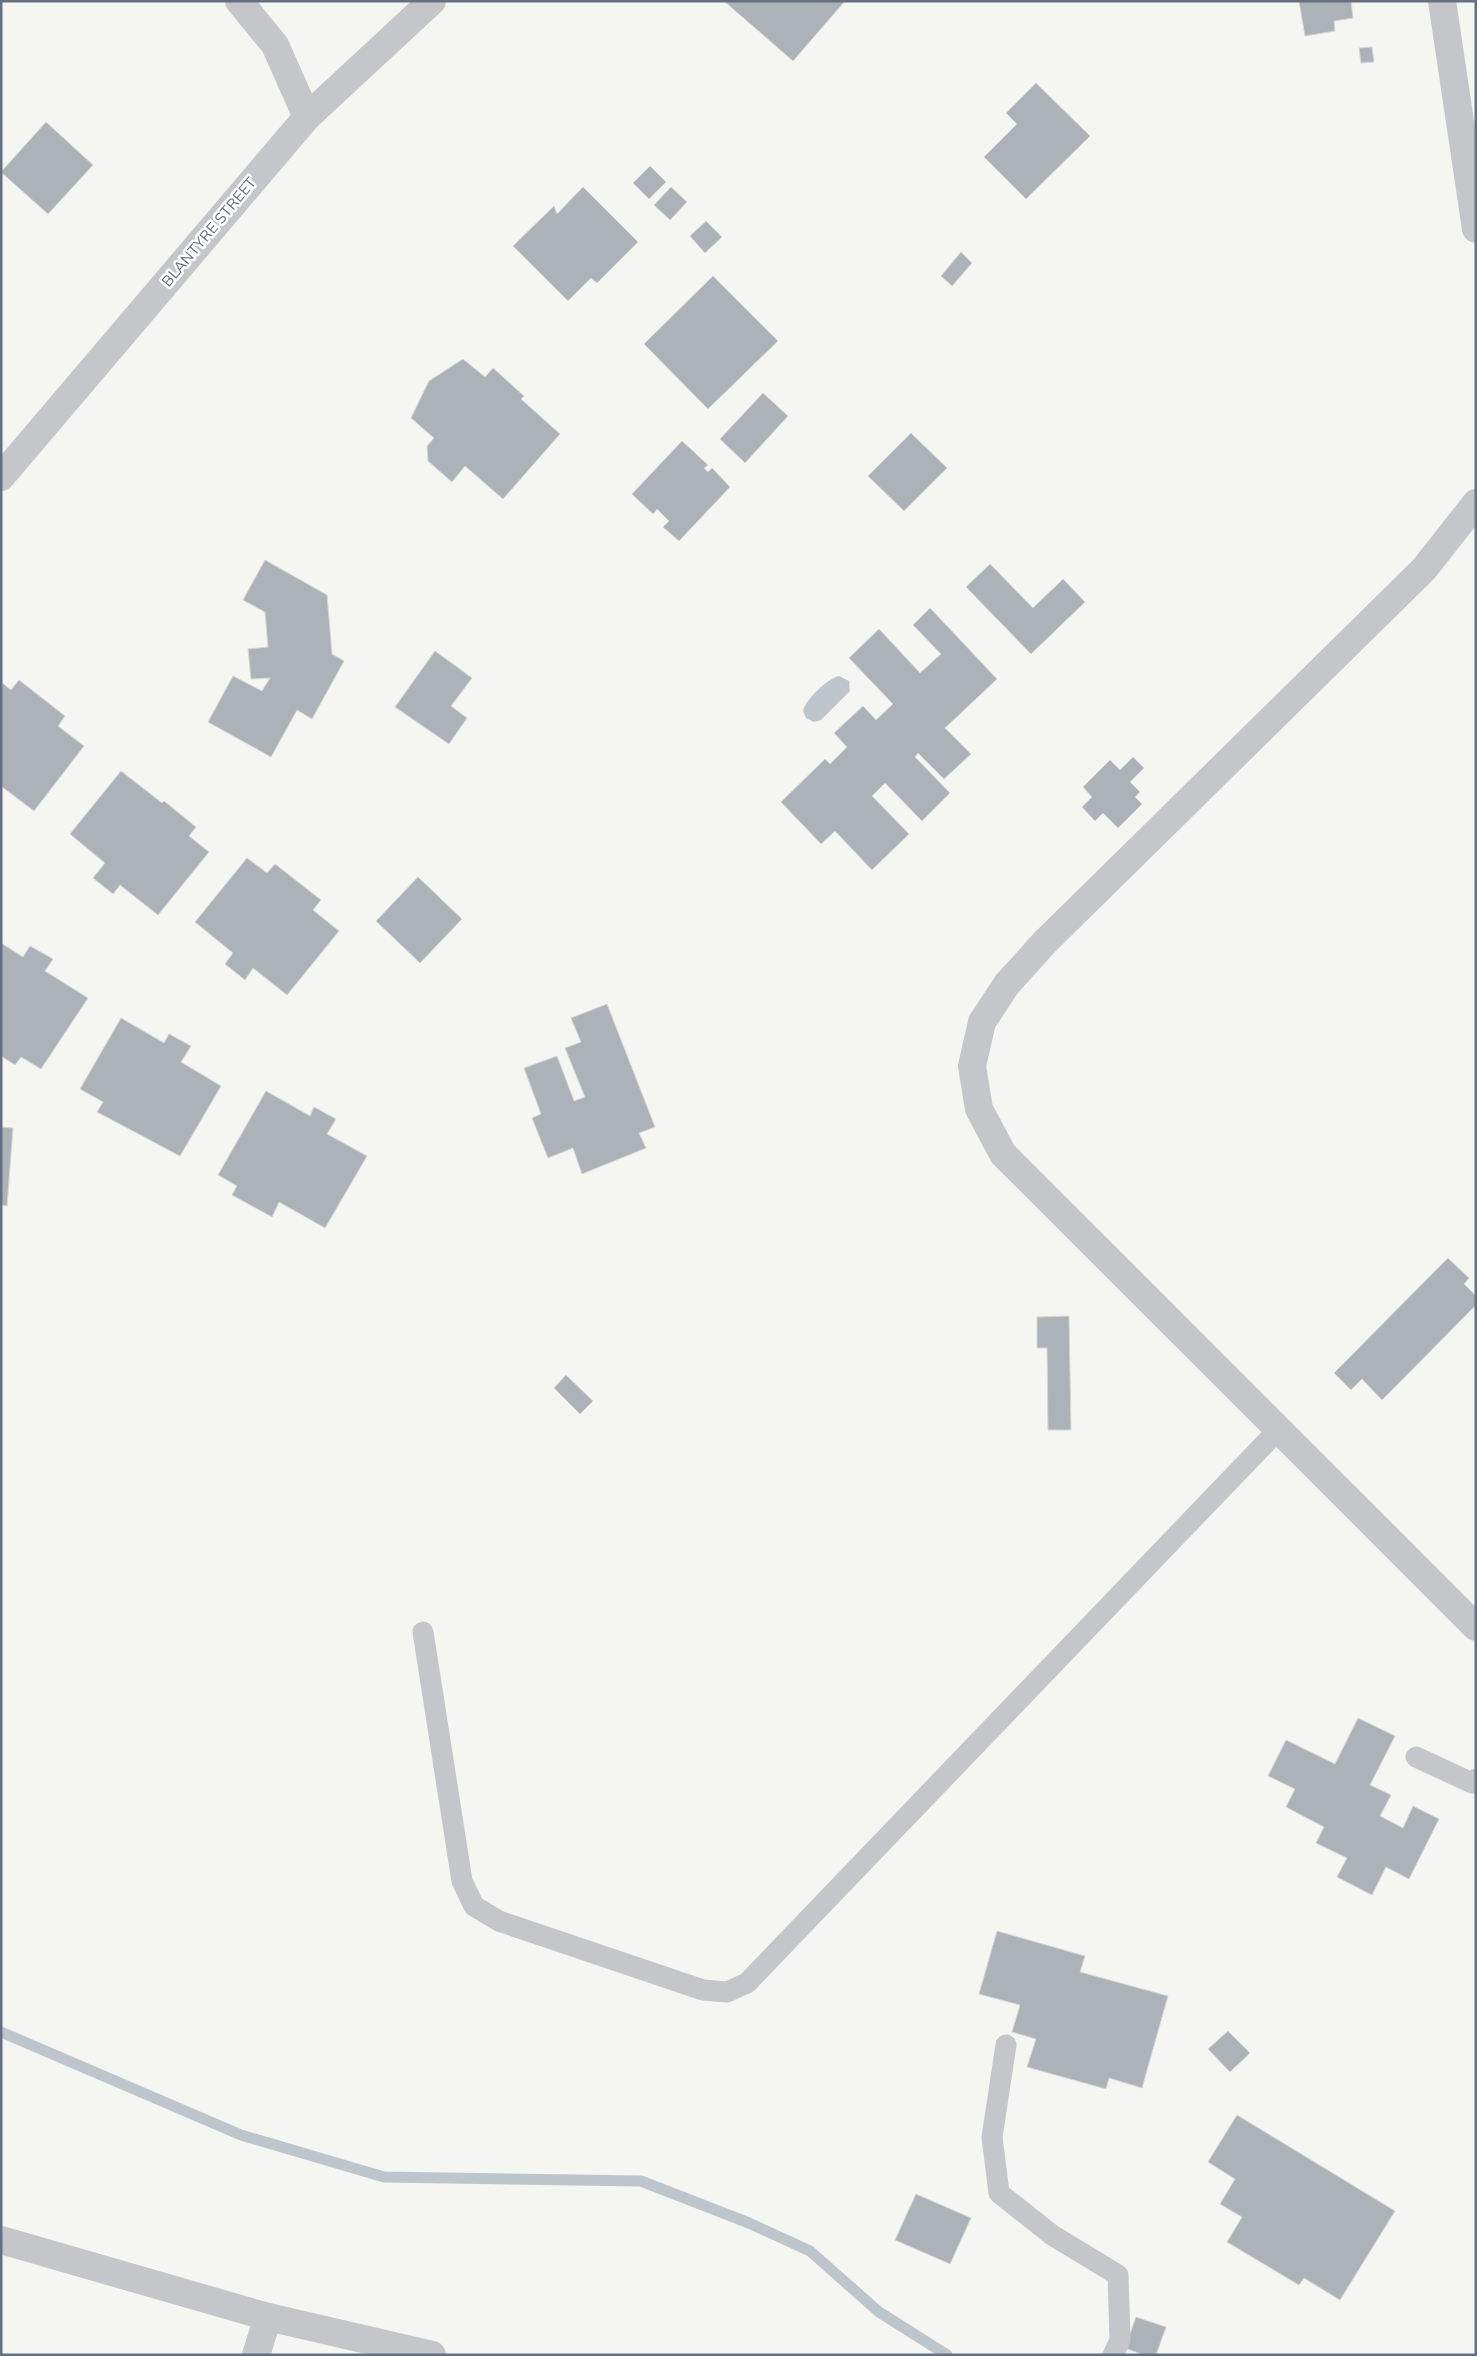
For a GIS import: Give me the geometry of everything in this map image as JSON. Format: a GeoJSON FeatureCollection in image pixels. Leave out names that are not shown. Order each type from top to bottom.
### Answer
{"type":"FeatureCollection","features":[{"type":"Feature","properties":{"kind":"street"},"geometry":{"type":"LineString","coordinates":[[239,1],[275,45],[307,117]]}},
{"type":"Feature","properties":{"kind":"street","name":"BLANTYRE STREET"},"geometry":{"type":"LineString","coordinates":[[1,478],[307,117],[432,1]]}},
{"type":"Feature","properties":{"kind":"street"},"geometry":{"type":"LineString","coordinates":[[1442,1],[1476,229]]}},
{"type":"Feature","properties":{"kind":"street"},"geometry":{"type":"LineString","coordinates":[[1476,503],[1424,569],[1038,950],[1007,984],[982,1022],[972,1066],[979,1110],[1003,1154],[1476,1627]]}},
{"type":"Feature","properties":{"kind":"street"},"geometry":{"type":"LineString","coordinates":[[1,2240],[268,2317],[432,2355]]}},
{"type":"Feature","properties":{"kind":"street"},"geometry":{"type":"LineString","coordinates":[[256,2355],[268,2317]]}},
{"type":"Feature","properties":{"kind":"lane"},"geometry":{"type":"LineString","coordinates":[[423,1632],[462,1880],[474,1906],[499,1921],[703,1990],[726,1992],[747,1984],[1278,1430]]}},
{"type":"Feature","properties":{"kind":"lane"},"geometry":{"type":"LineString","coordinates":[[1416,1757],[1472,1783],[1476,1779]]}},
{"type":"Feature","properties":{"kind":"lane"},"geometry":{"type":"LineString","coordinates":[[1006,2045],[992,2137],[999,2192],[1052,2235],[1118,2275],[1120,2340],[1113,2355]]}},
{"type":"Feature","properties":{"kind":"shaded area"},"geometry":{"type":"Polygon","coordinates":[[[839,676],[849,681],[850,691],[821,720],[814,722],[806,718],[803,711],[808,701],[823,685],[839,676]]]}},
{"type":"Feature","properties":{"kind":"building"},"geometry":{"type":"Polygon","coordinates":[[[724,1],[845,1],[793,61],[724,1]]]}},
{"type":"Feature","properties":{"kind":"building"},"geometry":{"type":"Polygon","coordinates":[[[1299,1],[1351,1],[1353,18],[1334,21],[1335,31],[1305,36],[1299,1]]]}},
{"type":"Feature","properties":{"kind":"building"},"geometry":{"type":"Polygon","coordinates":[[[1372,47],[1374,62],[1361,63],[1359,48],[1372,47]]]}},
{"type":"Feature","properties":{"kind":"building"},"geometry":{"type":"Polygon","coordinates":[[[1036,83],[1090,136],[1026,199],[984,157],[1017,124],[1006,113],[1036,83]]]}},
{"type":"Feature","properties":{"kind":"building"},"geometry":{"type":"Polygon","coordinates":[[[46,122],[93,165],[48,214],[1,172],[46,122]]]}},
{"type":"Feature","properties":{"kind":"building"},"geometry":{"type":"Polygon","coordinates":[[[650,166],[666,182],[649,199],[633,183],[650,166]]]}},
{"type":"Feature","properties":{"kind":"building"},"geometry":{"type":"Polygon","coordinates":[[[583,187],[638,242],[597,283],[591,278],[568,301],[513,246],[554,206],[557,214],[583,187]]]}},
{"type":"Feature","properties":{"kind":"building"},"geometry":{"type":"Polygon","coordinates":[[[671,187],[687,202],[670,220],[654,205],[671,187]]]}},
{"type":"Feature","properties":{"kind":"building"},"geometry":{"type":"Polygon","coordinates":[[[706,221],[722,237],[705,253],[690,236],[706,221]]]}},
{"type":"Feature","properties":{"kind":"building"},"geometry":{"type":"Polygon","coordinates":[[[961,252],[972,263],[952,286],[941,276],[961,252]]]}},
{"type":"Feature","properties":{"kind":"building"},"geometry":{"type":"Polygon","coordinates":[[[713,276],[778,341],[708,409],[644,344],[713,276]]]}},
{"type":"Feature","properties":{"kind":"building"},"geometry":{"type":"Polygon","coordinates":[[[463,359],[485,377],[493,368],[524,396],[521,399],[560,434],[503,499],[465,466],[452,482],[428,461],[427,446],[434,438],[411,418],[429,381],[463,359]]]}},
{"type":"Feature","properties":{"kind":"building"},"geometry":{"type":"Polygon","coordinates":[[[763,393],[788,416],[745,463],[720,439],[763,393]]]}},
{"type":"Feature","properties":{"kind":"building"},"geometry":{"type":"Polygon","coordinates":[[[911,433],[947,468],[904,511],[868,476],[911,433]]]}},
{"type":"Feature","properties":{"kind":"building"},"geometry":{"type":"Polygon","coordinates":[[[682,441],[708,465],[704,468],[708,472],[712,468],[730,487],[679,541],[663,527],[669,521],[657,509],[653,514],[632,494],[682,441]]]}},
{"type":"Feature","properties":{"kind":"building"},"geometry":{"type":"Polygon","coordinates":[[[265,560],[327,595],[332,654],[344,661],[312,719],[297,710],[271,757],[208,722],[233,676],[262,691],[270,678],[251,679],[248,649],[268,647],[265,612],[243,600],[265,560]]]}},
{"type":"Feature","properties":{"kind":"building"},"geometry":{"type":"Polygon","coordinates":[[[990,564],[1033,608],[1063,579],[1085,602],[1031,654],[966,587],[990,564]]]}},
{"type":"Feature","properties":{"kind":"building"},"geometry":{"type":"Polygon","coordinates":[[[930,608],[997,679],[945,728],[971,754],[944,779],[918,753],[915,757],[950,793],[922,821],[885,783],[872,796],[909,834],[872,870],[835,831],[821,844],[781,802],[825,759],[830,764],[847,747],[834,733],[863,706],[876,720],[893,704],[849,658],[879,629],[920,673],[941,654],[913,625],[930,608]]]}},
{"type":"Feature","properties":{"kind":"building"},"geometry":{"type":"Polygon","coordinates":[[[435,651],[472,678],[451,706],[467,718],[449,744],[395,707],[435,651]]]}},
{"type":"Feature","properties":{"kind":"building"},"geometry":{"type":"Polygon","coordinates":[[[19,680],[65,716],[58,726],[84,746],[34,811],[1,786],[1,682],[11,690],[19,680]]]}},
{"type":"Feature","properties":{"kind":"building"},"geometry":{"type":"Polygon","coordinates":[[[1133,757],[1144,768],[1130,782],[1140,792],[1135,797],[1142,804],[1118,828],[1103,813],[1095,821],[1082,807],[1092,797],[1083,787],[1110,760],[1120,770],[1133,757]]]}},
{"type":"Feature","properties":{"kind":"building"},"geometry":{"type":"Polygon","coordinates":[[[121,771],[162,803],[164,801],[196,827],[189,836],[209,852],[158,915],[120,885],[113,894],[93,878],[105,863],[70,834],[121,771]]]}},
{"type":"Feature","properties":{"kind":"building"},"geometry":{"type":"Polygon","coordinates":[[[247,858],[267,873],[275,864],[321,900],[313,910],[339,931],[287,995],[253,968],[245,980],[225,964],[233,953],[195,922],[247,858]]]}},
{"type":"Feature","properties":{"kind":"building"},"geometry":{"type":"Polygon","coordinates":[[[418,877],[462,919],[420,963],[376,921],[418,877]]]}},
{"type":"Feature","properties":{"kind":"building"},"geometry":{"type":"Polygon","coordinates":[[[1,943],[23,957],[30,946],[53,959],[45,971],[88,998],[41,1069],[21,1057],[15,1065],[1,1056],[1,943]]]}},
{"type":"Feature","properties":{"kind":"building"},"geometry":{"type":"Polygon","coordinates":[[[607,1004],[655,1127],[639,1133],[646,1148],[582,1174],[573,1148],[548,1158],[532,1118],[541,1114],[524,1068],[557,1056],[574,1101],[585,1097],[565,1048],[581,1042],[571,1018],[607,1004]]]}},
{"type":"Feature","properties":{"kind":"building"},"geometry":{"type":"Polygon","coordinates":[[[121,1018],[164,1043],[169,1034],[191,1046],[181,1062],[221,1086],[180,1156],[97,1112],[103,1102],[80,1089],[121,1018]]]}},
{"type":"Feature","properties":{"kind":"building"},"geometry":{"type":"Polygon","coordinates":[[[266,1091],[310,1116],[314,1107],[336,1119],[327,1134],[367,1156],[325,1228],[279,1202],[272,1217],[232,1195],[237,1186],[218,1175],[266,1091]]]}},
{"type":"Feature","properties":{"kind":"building"},"geometry":{"type":"Polygon","coordinates":[[[1,1127],[13,1128],[7,1206],[1,1205],[1,1127]]]}},
{"type":"Feature","properties":{"kind":"building"},"geometry":{"type":"Polygon","coordinates":[[[1448,1258],[1469,1278],[1464,1284],[1476,1296],[1476,1305],[1382,1400],[1362,1379],[1351,1390],[1334,1373],[1448,1258]]]}},
{"type":"Feature","properties":{"kind":"building"},"geometry":{"type":"Polygon","coordinates":[[[1069,1316],[1071,1430],[1048,1430],[1047,1348],[1037,1348],[1037,1317],[1069,1316]]]}},
{"type":"Feature","properties":{"kind":"building"},"geometry":{"type":"Polygon","coordinates":[[[566,1375],[593,1401],[580,1414],[554,1388],[566,1375]]]}},
{"type":"Feature","properties":{"kind":"building"},"geometry":{"type":"Polygon","coordinates":[[[1358,1718],[1395,1736],[1370,1785],[1391,1795],[1380,1816],[1403,1828],[1413,1806],[1439,1819],[1409,1879],[1386,1867],[1372,1895],[1337,1877],[1347,1858],[1316,1843],[1324,1827],[1286,1807],[1295,1789],[1268,1776],[1286,1740],[1335,1764],[1358,1718]]]}},
{"type":"Feature","properties":{"kind":"building"},"geometry":{"type":"Polygon","coordinates":[[[997,1931],[1085,1956],[1080,1972],[1168,1996],[1142,2088],[1109,2078],[1106,2089],[1027,2067],[1036,2039],[1012,2032],[1020,2005],[979,1994],[997,1931]]]}},
{"type":"Feature","properties":{"kind":"building"},"geometry":{"type":"Polygon","coordinates":[[[1228,2031],[1250,2053],[1230,2072],[1208,2049],[1228,2031]]]}},
{"type":"Feature","properties":{"kind":"building"},"geometry":{"type":"Polygon","coordinates":[[[1237,2115],[1395,2211],[1340,2300],[1304,2278],[1299,2285],[1227,2242],[1242,2217],[1220,2204],[1235,2179],[1208,2162],[1237,2115]]]}},
{"type":"Feature","properties":{"kind":"building"},"geometry":{"type":"Polygon","coordinates":[[[916,2194],[971,2218],[950,2264],[895,2240],[916,2194]]]}},
{"type":"Feature","properties":{"kind":"building"},"geometry":{"type":"Polygon","coordinates":[[[1136,2317],[1166,2327],[1156,2355],[1144,2355],[1125,2348],[1136,2317]]]}},
{"type":"Feature","properties":{"kind":"waterway"},"geometry":{"type":"LineString","coordinates":[[1,2032],[241,2135],[384,2177],[641,2181],[749,2223],[810,2251],[879,2312],[947,2355]]}}]}
